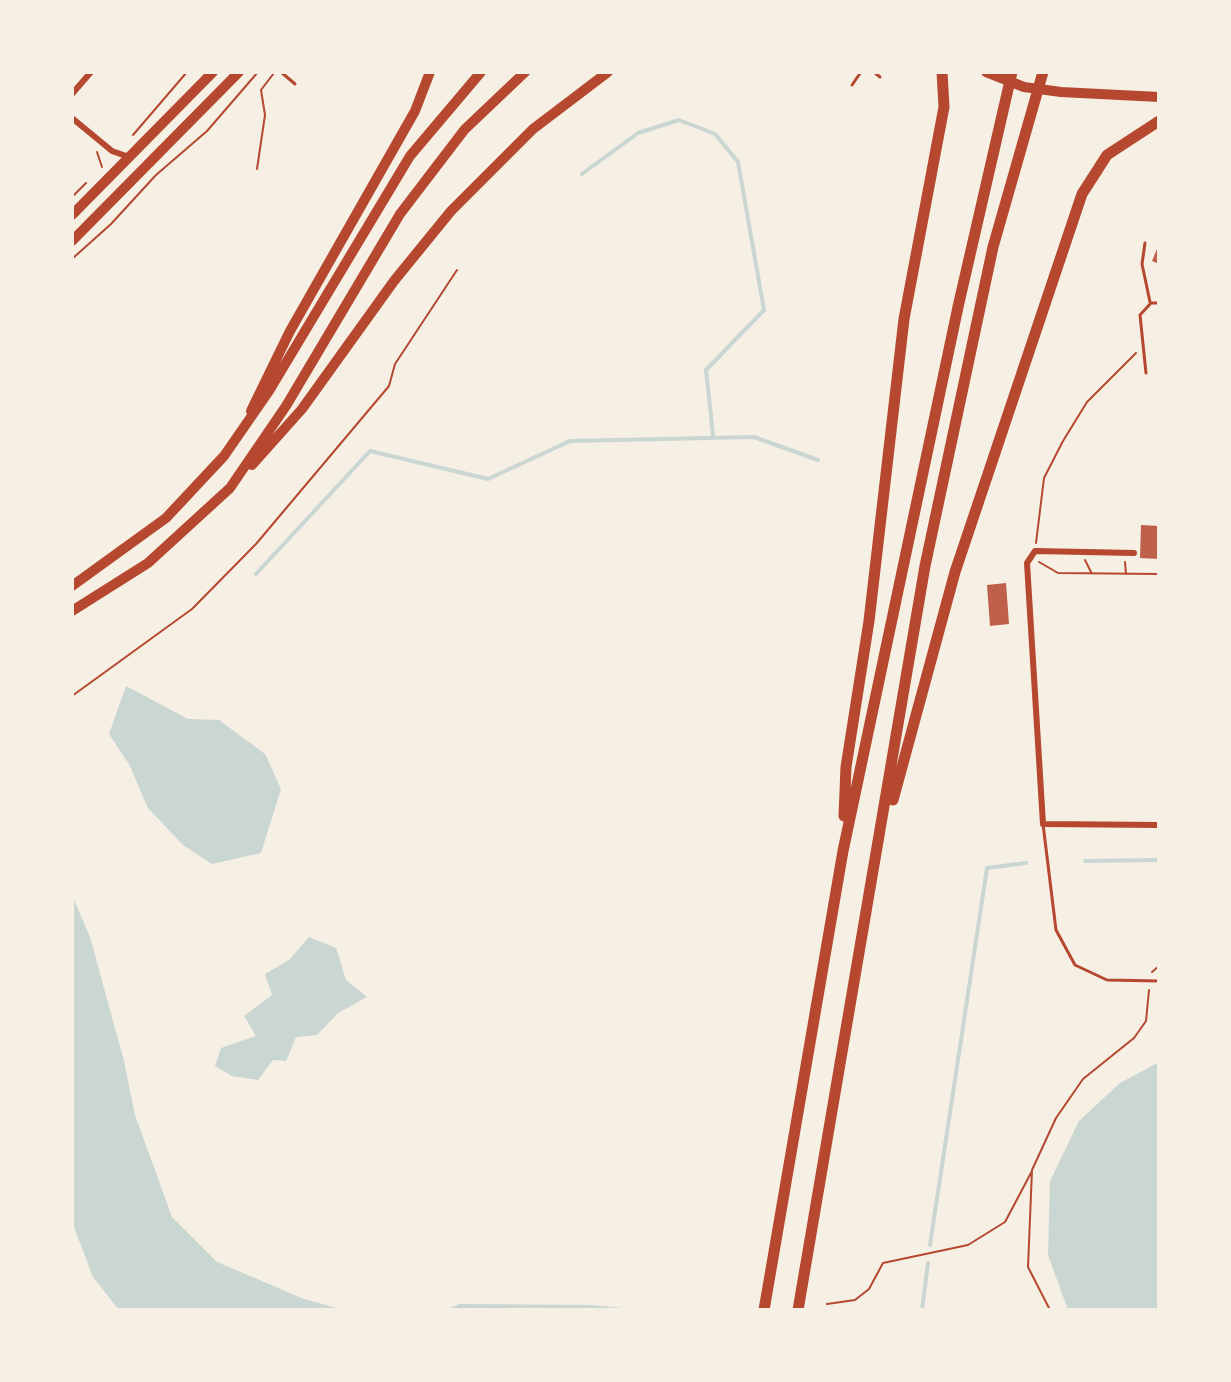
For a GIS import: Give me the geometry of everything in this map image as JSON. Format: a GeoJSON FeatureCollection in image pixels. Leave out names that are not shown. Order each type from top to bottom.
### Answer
{"type":"FeatureCollection","features":[{"type":"Feature","properties":{"kind":"highway"},"geometry":{"type":"LineString","coordinates":[[72,215],[213,72]]}},
{"type":"Feature","properties":{"kind":"highway"},"geometry":{"type":"LineString","coordinates":[[72,241],[239,72]]}},
{"type":"Feature","properties":{"kind":"highway"},"geometry":{"type":"LineString","coordinates":[[243,431],[261,384],[415,111],[430,72]]}},
{"type":"Feature","properties":{"kind":"highway"},"geometry":{"type":"LineString","coordinates":[[72,586],[166,518],[199,485],[243,431],[410,156],[481,72]]}},
{"type":"Feature","properties":{"kind":"highway"},"geometry":{"type":"LineString","coordinates":[[230,488],[286,406],[400,214],[465,129],[525,72]]}},
{"type":"Feature","properties":{"kind":"highway"},"geometry":{"type":"LineString","coordinates":[[72,611],[148,563],[230,488],[302,409],[394,281],[451,211],[533,129],[608,72]]}},
{"type":"Feature","properties":{"kind":"highway"},"geometry":{"type":"LineString","coordinates":[[843,851],[846,767],[871,606],[904,319],[944,107],[942,72]]}},
{"type":"Feature","properties":{"kind":"highway"},"geometry":{"type":"LineString","coordinates":[[986,72],[1024,87],[1159,97]]}},
{"type":"Feature","properties":{"kind":"highway"},"geometry":{"type":"LineString","coordinates":[[764,1310],[843,851],[1012,72]]}},
{"type":"Feature","properties":{"kind":"highway"},"geometry":{"type":"LineString","coordinates":[[798,1310],[925,566],[993,247],[1043,72]]}},
{"type":"Feature","properties":{"kind":"highway"},"geometry":{"type":"LineString","coordinates":[[878,851],[955,572],[1071,221],[1082,194],[1107,155],[1159,121]]}},
{"type":"Feature","properties":{"kind":"street"},"geometry":{"type":"LineString","coordinates":[[72,94],[91,72]]}},
{"type":"Feature","properties":{"kind":"street"},"geometry":{"type":"LineString","coordinates":[[72,118],[102,144],[129,157]]}},
{"type":"Feature","properties":{"kind":"street"},"geometry":{"type":"LineString","coordinates":[[1134,553],[1033,554],[1027,563],[1043,824],[1159,825]]}},
{"type":"Feature","properties":{"kind":"lane"},"geometry":{"type":"LineString","coordinates":[[281,72],[295,84]]}},
{"type":"Feature","properties":{"kind":"lane"},"geometry":{"type":"LineString","coordinates":[[852,85],[861,72]]}},
{"type":"Feature","properties":{"kind":"lane"},"geometry":{"type":"LineString","coordinates":[[874,72],[880,77]]}},
{"type":"Feature","properties":{"kind":"lane"},"geometry":{"type":"LineString","coordinates":[[1145,243],[1142,264],[1151,303]]}},
{"type":"Feature","properties":{"kind":"lane"},"geometry":{"type":"LineString","coordinates":[[1146,373],[1140,315],[1151,303],[1159,303]]}},
{"type":"Feature","properties":{"kind":"lane"},"geometry":{"type":"LineString","coordinates":[[1043,824],[1056,930],[1075,965],[1107,980],[1159,981]]}},
{"type":"Feature","properties":{"kind":"path"},"geometry":{"type":"LineString","coordinates":[[130,138],[187,72]]}},
{"type":"Feature","properties":{"kind":"path"},"geometry":{"type":"LineString","coordinates":[[72,259],[111,224],[156,175],[207,131],[258,72]]}},
{"type":"Feature","properties":{"kind":"path"},"geometry":{"type":"LineString","coordinates":[[257,169],[265,115],[261,90],[275,72]]}},
{"type":"Feature","properties":{"kind":"path"},"geometry":{"type":"LineString","coordinates":[[72,197],[103,166],[96,151],[102,144]]}},
{"type":"Feature","properties":{"kind":"path"},"geometry":{"type":"LineString","coordinates":[[72,696],[192,609],[256,544],[389,386],[395,364],[457,270]]}},
{"type":"Feature","properties":{"kind":"path"},"geometry":{"type":"LineString","coordinates":[[1142,347],[1087,402],[1063,441],[1044,478],[1033,554],[1058,573],[1159,574]]}},
{"type":"Feature","properties":{"kind":"path"},"geometry":{"type":"LineString","coordinates":[[827,1304],[855,1300],[869,1289],[883,1263],[968,1245],[1005,1222],[1056,1118],[1083,1079],[1134,1038],[1146,1021],[1149,981]]}},
{"type":"Feature","properties":{"kind":"path"},"geometry":{"type":"LineString","coordinates":[[1032,1170],[1028,1267],[1050,1310]]}},
{"type":"Feature","properties":{"kind":"shaded area"},"geometry":{"type":"Polygon","coordinates":[[[126,686],[188,719],[219,720],[265,754],[281,789],[261,853],[212,864],[183,845],[148,808],[129,764],[109,734],[126,686]]]}},
{"type":"Feature","properties":{"kind":"shaded area"},"geometry":{"type":"Polygon","coordinates":[[[72,873],[74,900],[90,937],[124,1061],[135,1115],[172,1217],[217,1262],[304,1299],[344,1310],[119,1310],[93,1277],[72,1222],[72,873]]]}},
{"type":"Feature","properties":{"kind":"shaded area"},"geometry":{"type":"Polygon","coordinates":[[[309,937],[336,948],[346,980],[367,997],[338,1013],[317,1035],[296,1037],[286,1061],[273,1060],[258,1080],[232,1076],[215,1066],[221,1048],[256,1036],[244,1016],[272,995],[265,974],[289,960],[309,937]]]}},
{"type":"Feature","properties":{"kind":"shaded area"},"geometry":{"type":"Polygon","coordinates":[[[1159,1062],[1159,1310],[1068,1310],[1048,1255],[1050,1181],[1079,1121],[1120,1083],[1159,1062]]]}},
{"type":"Feature","properties":{"kind":"shaded area"},"geometry":{"type":"Polygon","coordinates":[[[459,1304],[590,1305],[646,1310],[446,1310],[459,1304]]]}},
{"type":"Feature","properties":{"kind":"building"},"geometry":{"type":"Polygon","coordinates":[[[1159,244],[1159,264],[1152,261],[1159,244]]]}},
{"type":"Feature","properties":{"kind":"building"},"geometry":{"type":"Polygon","coordinates":[[[1141,525],[1159,526],[1159,559],[1140,558],[1141,525]]]}},
{"type":"Feature","properties":{"kind":"building"},"geometry":{"type":"Polygon","coordinates":[[[1006,583],[1009,624],[990,626],[987,585],[1006,583]]]}},
{"type":"Feature","properties":{"kind":"waterway"},"geometry":{"type":"LineString","coordinates":[[582,174],[638,133],[679,120],[715,134],[738,162],[764,310],[706,370],[713,435]]}},
{"type":"Feature","properties":{"kind":"waterway"},"geometry":{"type":"LineString","coordinates":[[256,574],[370,451],[488,479],[570,441],[754,437],[818,460]]}},
{"type":"Feature","properties":{"kind":"waterway"},"geometry":{"type":"LineString","coordinates":[[1085,861],[1159,860]]}},
{"type":"Feature","properties":{"kind":"waterway"},"geometry":{"type":"LineString","coordinates":[[930,1245],[987,868],[1026,863]]}},
{"type":"Feature","properties":{"kind":"waterway"},"geometry":{"type":"LineString","coordinates":[[922,1310],[928,1263]]}}]}
